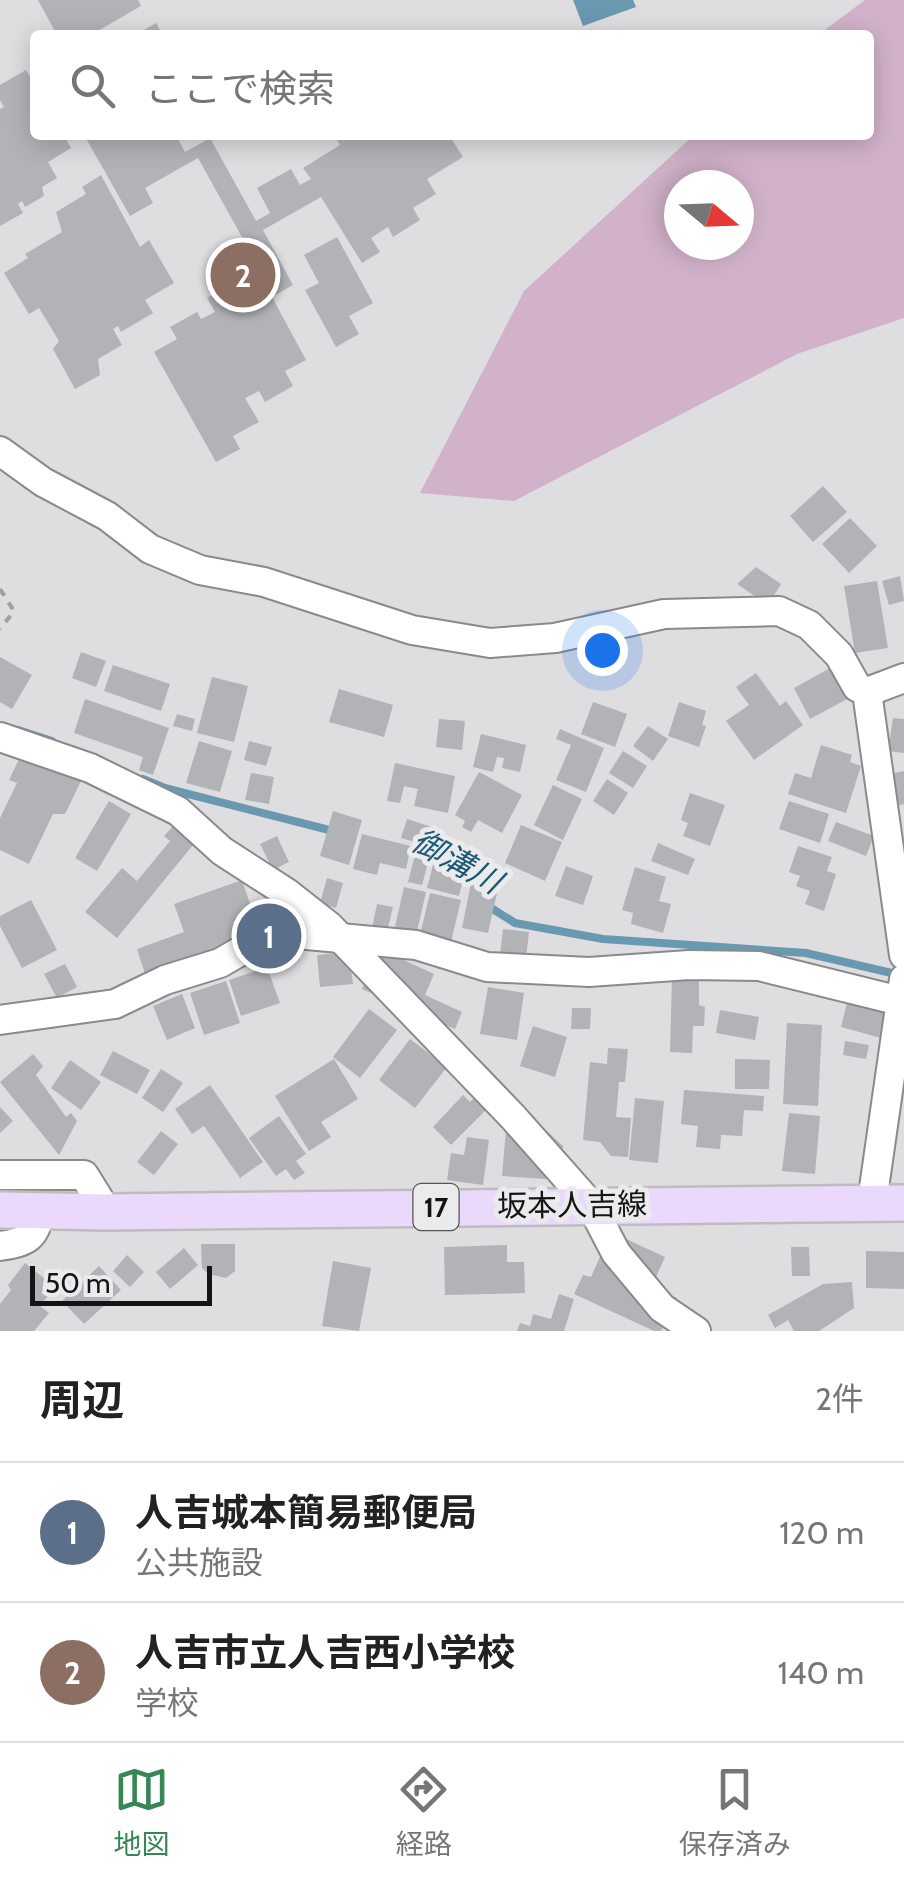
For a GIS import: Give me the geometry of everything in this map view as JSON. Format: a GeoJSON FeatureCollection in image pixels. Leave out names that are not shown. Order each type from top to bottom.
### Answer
{"type":"FeatureCollection","features":[{"type":"Feature","properties":{"kind":"main road","name":"坂本人吉線"},"geometry":{"type":"LineString","coordinates":[[0,1210],[888,1203]]}},
{"type":"Feature","properties":{"kind":"street"},"geometry":{"type":"LineString","coordinates":[[0,451],[43,482],[107,516],[150,550],[200,570],[264,582],[412,630],[490,643],[555,638],[664,614],[779,611],[810,624],[838,655],[857,686],[867,692]]}},
{"type":"Feature","properties":{"kind":"street"},"geometry":{"type":"LineString","coordinates":[[867,692],[904,678]]}},
{"type":"Feature","properties":{"kind":"street"},"geometry":{"type":"LineString","coordinates":[[867,692],[904,955]]}},
{"type":"Feature","properties":{"kind":"street"},"geometry":{"type":"LineString","coordinates":[[0,737],[90,768],[178,811],[222,851],[287,892],[340,939],[513,1117],[591,1205],[616,1254],[662,1308],[696,1331]]}},
{"type":"Feature","properties":{"kind":"street"},"geometry":{"type":"LineString","coordinates":[[0,1020],[114,1004],[166,980],[220,962],[253,944],[296,934],[416,945],[488,967],[589,972],[759,966],[903,994],[875,1163],[888,1203]]}},
{"type":"Feature","properties":{"kind":"street"},"geometry":{"type":"LineString","coordinates":[[0,1175],[84,1175],[106,1212]]}},
{"type":"Feature","properties":{"kind":"street"},"geometry":{"type":"LineString","coordinates":[[0,1246],[25,1240],[38,1228],[40,1210]]}},
{"type":"Feature","properties":{"kind":"path"},"geometry":{"type":"LineString","coordinates":[[0,589],[14,611],[0,630]]}},
{"type":"Feature","properties":{"kind":"shaded area"},"geometry":{"type":"Polygon","coordinates":[[[865,0],[904,0],[904,318],[797,354],[514,501],[420,493],[524,291],[689,140],[874,140],[874,30],[825,30],[865,0]]]}},
{"type":"Feature","properties":{"kind":"water"},"geometry":{"type":"Polygon","coordinates":[[[573,0],[633,0],[636,7],[583,26],[573,0]]]}},
{"type":"Feature","properties":{"kind":"building"},"geometry":{"type":"Polygon","coordinates":[[[38,0],[138,0],[141,6],[99,30],[54,30],[38,0]]]}},
{"type":"Feature","properties":{"kind":"building"},"geometry":{"type":"Polygon","coordinates":[[[26,70],[30,77],[30,140],[67,140],[71,148],[48,162],[57,178],[42,187],[44,196],[25,207],[22,201],[18,204],[23,213],[0,226],[0,109],[4,107],[0,85],[26,70]]]}},
{"type":"Feature","properties":{"kind":"building"},"geometry":{"type":"Polygon","coordinates":[[[87,140],[179,140],[185,152],[211,140],[256,221],[270,213],[257,188],[291,169],[300,185],[311,179],[303,168],[340,145],[337,140],[452,140],[463,157],[427,179],[436,194],[413,208],[420,220],[393,237],[388,227],[371,238],[380,252],[362,263],[321,197],[263,230],[293,285],[272,297],[306,360],[285,371],[293,386],[265,402],[259,391],[245,398],[259,422],[233,436],[240,449],[216,462],[154,352],[177,339],[170,327],[197,312],[201,319],[215,312],[207,298],[236,281],[229,268],[252,255],[198,158],[145,188],[153,203],[130,216],[87,140]]]}},
{"type":"Feature","properties":{"kind":"building"},"geometry":{"type":"Polygon","coordinates":[[[101,175],[140,247],[149,240],[174,283],[145,300],[153,313],[121,332],[118,326],[113,329],[122,345],[98,359],[100,375],[75,389],[53,349],[59,341],[39,308],[29,314],[4,273],[28,258],[25,254],[62,232],[56,212],[86,194],[82,187],[101,175]]]}},
{"type":"Feature","properties":{"kind":"building"},"geometry":{"type":"Polygon","coordinates":[[[337,237],[373,303],[349,316],[359,334],[336,347],[305,290],[319,283],[304,255],[337,237]]]}},
{"type":"Feature","properties":{"kind":"building"},"geometry":{"type":"Polygon","coordinates":[[[823,486],[847,512],[813,542],[790,516],[823,486]]]}},
{"type":"Feature","properties":{"kind":"building"},"geometry":{"type":"Polygon","coordinates":[[[850,518],[877,546],[849,573],[822,544],[850,518]]]}},
{"type":"Feature","properties":{"kind":"building"},"geometry":{"type":"Polygon","coordinates":[[[756,567],[781,584],[768,605],[737,584],[756,567]]]}},
{"type":"Feature","properties":{"kind":"building"},"geometry":{"type":"Polygon","coordinates":[[[900,576],[904,601],[889,605],[882,581],[900,576]]]}},
{"type":"Feature","properties":{"kind":"building"},"geometry":{"type":"Polygon","coordinates":[[[877,581],[888,648],[855,653],[844,586],[877,581]]]}},
{"type":"Feature","properties":{"kind":"building"},"geometry":{"type":"Polygon","coordinates":[[[81,652],[106,661],[96,687],[72,678],[81,652]]]}},
{"type":"Feature","properties":{"kind":"building"},"geometry":{"type":"Polygon","coordinates":[[[0,657],[32,675],[12,709],[0,702],[0,657]]]}},
{"type":"Feature","properties":{"kind":"building"},"geometry":{"type":"Polygon","coordinates":[[[113,665],[170,684],[161,711],[104,691],[113,665]]]}},
{"type":"Feature","properties":{"kind":"building"},"geometry":{"type":"Polygon","coordinates":[[[832,667],[849,698],[810,719],[794,688],[832,667]]]}},
{"type":"Feature","properties":{"kind":"building"},"geometry":{"type":"Polygon","coordinates":[[[756,673],[780,706],[786,701],[803,725],[754,760],[726,721],[749,705],[736,687],[756,673]]]}},
{"type":"Feature","properties":{"kind":"building"},"geometry":{"type":"Polygon","coordinates":[[[212,677],[248,686],[234,742],[197,733],[212,677]]]}},
{"type":"Feature","properties":{"kind":"building"},"geometry":{"type":"Polygon","coordinates":[[[339,689],[393,705],[384,737],[329,722],[339,689]]]}},
{"type":"Feature","properties":{"kind":"building"},"geometry":{"type":"Polygon","coordinates":[[[85,699],[169,728],[153,775],[139,770],[143,757],[74,733],[85,699]]]}},
{"type":"Feature","properties":{"kind":"building"},"geometry":{"type":"Polygon","coordinates":[[[593,702],[627,714],[615,747],[581,734],[593,702]]]}},
{"type":"Feature","properties":{"kind":"building"},"geometry":{"type":"Polygon","coordinates":[[[679,702],[706,711],[699,747],[668,736],[679,702]]]}},
{"type":"Feature","properties":{"kind":"building"},"geometry":{"type":"Polygon","coordinates":[[[177,714],[195,719],[192,731],[173,726],[177,714]]]}},
{"type":"Feature","properties":{"kind":"building"},"geometry":{"type":"Polygon","coordinates":[[[893,718],[904,719],[904,753],[888,751],[893,718]]]}},
{"type":"Feature","properties":{"kind":"building"},"geometry":{"type":"Polygon","coordinates":[[[439,719],[465,721],[462,750],[436,747],[439,719]]]}},
{"type":"Feature","properties":{"kind":"building"},"geometry":{"type":"Polygon","coordinates":[[[648,726],[668,739],[653,761],[633,746],[648,726]]]}},
{"type":"Feature","properties":{"kind":"building"},"geometry":{"type":"Polygon","coordinates":[[[560,729],[604,748],[586,792],[556,780],[571,745],[556,739],[560,729]]]}},
{"type":"Feature","properties":{"kind":"building"},"geometry":{"type":"Polygon","coordinates":[[[481,734],[526,745],[520,772],[502,768],[504,758],[497,757],[493,772],[473,767],[481,734]]]}},
{"type":"Feature","properties":{"kind":"building"},"geometry":{"type":"Polygon","coordinates":[[[199,741],[232,751],[220,792],[186,783],[199,741]]]}},
{"type":"Feature","properties":{"kind":"building"},"geometry":{"type":"Polygon","coordinates":[[[249,741],[272,747],[266,766],[244,760],[249,741]]]}},
{"type":"Feature","properties":{"kind":"building"},"geometry":{"type":"Polygon","coordinates":[[[821,745],[852,755],[850,762],[861,766],[846,813],[788,794],[795,773],[811,778],[821,745]]]}},
{"type":"Feature","properties":{"kind":"building"},"geometry":{"type":"Polygon","coordinates":[[[23,751],[82,779],[65,814],[53,814],[29,864],[0,850],[0,818],[17,783],[9,780],[23,751]]]}},
{"type":"Feature","properties":{"kind":"building"},"geometry":{"type":"Polygon","coordinates":[[[623,751],[647,766],[633,788],[609,773],[623,751]]]}},
{"type":"Feature","properties":{"kind":"building"},"geometry":{"type":"Polygon","coordinates":[[[395,763],[455,776],[448,813],[414,806],[418,789],[404,786],[400,803],[387,801],[395,763]]]}},
{"type":"Feature","properties":{"kind":"building"},"geometry":{"type":"Polygon","coordinates":[[[904,771],[904,804],[895,806],[889,774],[904,771]]]}},
{"type":"Feature","properties":{"kind":"building"},"geometry":{"type":"Polygon","coordinates":[[[479,772],[522,795],[502,833],[478,820],[471,832],[462,827],[465,821],[455,815],[479,772]]]}},
{"type":"Feature","properties":{"kind":"building"},"geometry":{"type":"Polygon","coordinates":[[[251,773],[274,777],[269,804],[245,800],[251,773]]]}},
{"type":"Feature","properties":{"kind":"building"},"geometry":{"type":"Polygon","coordinates":[[[607,779],[628,793],[614,815],[593,801],[607,779]]]}},
{"type":"Feature","properties":{"kind":"building"},"geometry":{"type":"Polygon","coordinates":[[[553,785],[582,799],[563,840],[534,825],[553,785]]]}},
{"type":"Feature","properties":{"kind":"building"},"geometry":{"type":"Polygon","coordinates":[[[690,793],[725,805],[710,846],[683,836],[688,823],[681,820],[690,793]]]}},
{"type":"Feature","properties":{"kind":"building"},"geometry":{"type":"Polygon","coordinates":[[[109,801],[131,814],[97,871],[75,858],[109,801]]]}},
{"type":"Feature","properties":{"kind":"building"},"geometry":{"type":"Polygon","coordinates":[[[789,801],[829,814],[820,843],[779,829],[789,801]]]}},
{"type":"Feature","properties":{"kind":"building"},"geometry":{"type":"Polygon","coordinates":[[[333,811],[362,820],[349,865],[320,856],[333,811]]]}},
{"type":"Feature","properties":{"kind":"building"},"geometry":{"type":"Polygon","coordinates":[[[407,819],[438,829],[432,847],[401,838],[407,819]]]}},
{"type":"Feature","properties":{"kind":"building"},"geometry":{"type":"Polygon","coordinates":[[[836,822],[874,836],[866,856],[828,841],[836,822]]]}},
{"type":"Feature","properties":{"kind":"building"},"geometry":{"type":"Polygon","coordinates":[[[176,823],[197,840],[117,938],[85,912],[122,868],[137,881],[170,841],[164,836],[176,823]]]}},
{"type":"Feature","properties":{"kind":"building"},"geometry":{"type":"Polygon","coordinates":[[[521,825],[562,842],[545,881],[505,863],[521,825]]]}},
{"type":"Feature","properties":{"kind":"building"},"geometry":{"type":"Polygon","coordinates":[[[362,834],[411,846],[406,869],[380,863],[377,875],[353,869],[362,834]]]}},
{"type":"Feature","properties":{"kind":"building"},"geometry":{"type":"Polygon","coordinates":[[[277,836],[289,862],[273,870],[260,844],[277,836]]]}},
{"type":"Feature","properties":{"kind":"building"},"geometry":{"type":"Polygon","coordinates":[[[439,842],[470,851],[459,896],[427,888],[439,842]]]}},
{"type":"Feature","properties":{"kind":"building"},"geometry":{"type":"Polygon","coordinates":[[[658,843],[695,859],[688,875],[651,861],[658,843]]]}},
{"type":"Feature","properties":{"kind":"building"},"geometry":{"type":"Polygon","coordinates":[[[798,846],[832,857],[827,871],[836,874],[824,911],[805,904],[810,891],[796,886],[800,876],[789,872],[798,846]]]}},
{"type":"Feature","properties":{"kind":"building"},"geometry":{"type":"Polygon","coordinates":[[[415,855],[429,859],[422,885],[408,882],[415,855]]]}},
{"type":"Feature","properties":{"kind":"building"},"geometry":{"type":"Polygon","coordinates":[[[566,866],[593,876],[583,905],[555,896],[566,866]]]}},
{"type":"Feature","properties":{"kind":"building"},"geometry":{"type":"Polygon","coordinates":[[[635,867],[666,877],[659,901],[671,904],[663,933],[631,924],[633,913],[622,910],[635,867]]]}},
{"type":"Feature","properties":{"kind":"building"},"geometry":{"type":"Polygon","coordinates":[[[327,878],[343,883],[336,908],[320,903],[327,878]]]}},
{"type":"Feature","properties":{"kind":"building"},"geometry":{"type":"Polygon","coordinates":[[[472,878],[499,884],[488,933],[462,928],[472,878]]]}},
{"type":"Feature","properties":{"kind":"building"},"geometry":{"type":"Polygon","coordinates":[[[242,880],[262,940],[147,980],[137,949],[184,932],[174,904],[242,880]]]}},
{"type":"Feature","properties":{"kind":"building"},"geometry":{"type":"Polygon","coordinates":[[[404,887],[426,892],[416,936],[394,931],[404,887]]]}},
{"type":"Feature","properties":{"kind":"building"},"geometry":{"type":"Polygon","coordinates":[[[430,893],[461,900],[450,946],[419,939],[430,893]]]}},
{"type":"Feature","properties":{"kind":"building"},"geometry":{"type":"Polygon","coordinates":[[[31,900],[57,950],[22,968],[0,926],[0,916],[31,900]]]}},
{"type":"Feature","properties":{"kind":"building"},"geometry":{"type":"Polygon","coordinates":[[[377,904],[393,907],[386,936],[371,933],[377,904]]]}},
{"type":"Feature","properties":{"kind":"building"},"geometry":{"type":"Polygon","coordinates":[[[503,929],[529,932],[526,958],[500,955],[503,929]]]}},
{"type":"Feature","properties":{"kind":"building"},"geometry":{"type":"Polygon","coordinates":[[[380,949],[434,974],[425,995],[462,1012],[455,1029],[362,989],[380,949]]]}},
{"type":"Feature","properties":{"kind":"building"},"geometry":{"type":"Polygon","coordinates":[[[349,952],[353,984],[320,987],[317,955],[349,952]]]}},
{"type":"Feature","properties":{"kind":"building"},"geometry":{"type":"Polygon","coordinates":[[[65,964],[77,987],[57,998],[44,974],[65,964]]]}},
{"type":"Feature","properties":{"kind":"building"},"geometry":{"type":"Polygon","coordinates":[[[267,967],[280,1003],[241,1016],[229,980],[267,967]]]}},
{"type":"Feature","properties":{"kind":"building"},"geometry":{"type":"Polygon","coordinates":[[[672,978],[699,979],[699,1005],[705,1007],[704,1026],[693,1026],[692,1053],[670,1052],[672,978]]]}},
{"type":"Feature","properties":{"kind":"building"},"geometry":{"type":"Polygon","coordinates":[[[226,981],[240,1023],[204,1035],[190,993],[226,981]]]}},
{"type":"Feature","properties":{"kind":"building"},"geometry":{"type":"Polygon","coordinates":[[[488,987],[524,993],[517,1040],[480,1034],[488,987]]]}},
{"type":"Feature","properties":{"kind":"building"},"geometry":{"type":"Polygon","coordinates":[[[182,994],[195,1028],[167,1040],[153,1006],[182,994]]]}},
{"type":"Feature","properties":{"kind":"building"},"geometry":{"type":"Polygon","coordinates":[[[849,995],[890,1006],[881,1038],[841,1027],[849,995]]]}},
{"type":"Feature","properties":{"kind":"building"},"geometry":{"type":"Polygon","coordinates":[[[572,1008],[591,1008],[590,1029],[571,1029],[572,1008]]]}},
{"type":"Feature","properties":{"kind":"building"},"geometry":{"type":"Polygon","coordinates":[[[369,1009],[397,1030],[360,1078],[333,1057],[369,1009]]]}},
{"type":"Feature","properties":{"kind":"building"},"geometry":{"type":"Polygon","coordinates":[[[720,1010],[759,1017],[755,1040],[716,1033],[720,1010]]]}},
{"type":"Feature","properties":{"kind":"building"},"geometry":{"type":"Polygon","coordinates":[[[787,1023],[822,1025],[818,1106],[783,1104],[787,1023]]]}},
{"type":"Feature","properties":{"kind":"building"},"geometry":{"type":"Polygon","coordinates":[[[533,1026],[567,1037],[555,1077],[520,1066],[533,1026]]]}},
{"type":"Feature","properties":{"kind":"building"},"geometry":{"type":"Polygon","coordinates":[[[410,1039],[447,1067],[415,1108],[379,1080],[410,1039]]]}},
{"type":"Feature","properties":{"kind":"building"},"geometry":{"type":"Polygon","coordinates":[[[845,1041],[869,1045],[866,1059],[843,1055],[845,1041]]]}},
{"type":"Feature","properties":{"kind":"building"},"geometry":{"type":"Polygon","coordinates":[[[608,1048],[628,1049],[625,1082],[619,1082],[616,1117],[631,1118],[628,1157],[611,1156],[600,1142],[583,1140],[590,1062],[607,1064],[608,1048]]]}},
{"type":"Feature","properties":{"kind":"building"},"geometry":{"type":"Polygon","coordinates":[[[113,1051],[150,1070],[137,1094],[100,1075],[113,1051]]]}},
{"type":"Feature","properties":{"kind":"building"},"geometry":{"type":"Polygon","coordinates":[[[33,1054],[43,1066],[36,1075],[66,1117],[71,1113],[77,1121],[59,1155],[0,1082],[33,1054]]]}},
{"type":"Feature","properties":{"kind":"building"},"geometry":{"type":"Polygon","coordinates":[[[334,1059],[358,1099],[321,1122],[331,1137],[309,1151],[275,1096],[334,1059]]]}},
{"type":"Feature","properties":{"kind":"building"},"geometry":{"type":"Polygon","coordinates":[[[735,1059],[770,1060],[769,1089],[735,1089],[735,1059]]]}},
{"type":"Feature","properties":{"kind":"building"},"geometry":{"type":"Polygon","coordinates":[[[70,1060],[101,1082],[81,1110],[51,1088],[70,1060]]]}},
{"type":"Feature","properties":{"kind":"building"},"geometry":{"type":"Polygon","coordinates":[[[161,1069],[183,1083],[163,1112],[142,1098],[161,1069]]]}},
{"type":"Feature","properties":{"kind":"building"},"geometry":{"type":"Polygon","coordinates":[[[210,1085],[263,1162],[240,1178],[204,1126],[192,1134],[175,1109],[210,1085]]]}},
{"type":"Feature","properties":{"kind":"building"},"geometry":{"type":"Polygon","coordinates":[[[684,1090],[764,1096],[763,1111],[744,1110],[742,1136],[721,1135],[720,1149],[696,1147],[698,1126],[681,1124],[684,1090]]]}},
{"type":"Feature","properties":{"kind":"building"},"geometry":{"type":"Polygon","coordinates":[[[478,1094],[490,1106],[451,1145],[433,1127],[463,1095],[470,1102],[478,1094]]]}},
{"type":"Feature","properties":{"kind":"building"},"geometry":{"type":"Polygon","coordinates":[[[635,1098],[664,1101],[658,1163],[629,1160],[635,1098]]]}},
{"type":"Feature","properties":{"kind":"building"},"geometry":{"type":"Polygon","coordinates":[[[0,1107],[13,1121],[0,1133],[0,1107]]]}},
{"type":"Feature","properties":{"kind":"building"},"geometry":{"type":"Polygon","coordinates":[[[789,1113],[820,1116],[815,1174],[782,1171],[789,1113]]]}},
{"type":"Feature","properties":{"kind":"building"},"geometry":{"type":"Polygon","coordinates":[[[279,1116],[306,1154],[296,1161],[305,1173],[294,1180],[286,1169],[276,1176],[249,1138],[279,1116]]]}},
{"type":"Feature","properties":{"kind":"building"},"geometry":{"type":"Polygon","coordinates":[[[507,1118],[535,1120],[563,1146],[560,1180],[502,1176],[507,1118]]]}},
{"type":"Feature","properties":{"kind":"building"},"geometry":{"type":"Polygon","coordinates":[[[161,1131],[178,1144],[154,1175],[137,1162],[161,1131]]]}},
{"type":"Feature","properties":{"kind":"building"},"geometry":{"type":"Polygon","coordinates":[[[467,1137],[489,1140],[483,1185],[447,1180],[451,1153],[464,1155],[467,1137]]]}},
{"type":"Feature","properties":{"kind":"building"},"geometry":{"type":"Polygon","coordinates":[[[611,1232],[665,1257],[652,1286],[677,1298],[661,1331],[574,1294],[583,1275],[591,1277],[611,1232]]]}},
{"type":"Feature","properties":{"kind":"building"},"geometry":{"type":"Polygon","coordinates":[[[201,1244],[235,1244],[235,1271],[226,1278],[208,1274],[202,1268],[201,1244]]]}},
{"type":"Feature","properties":{"kind":"building"},"geometry":{"type":"Polygon","coordinates":[[[507,1245],[507,1262],[524,1262],[525,1293],[445,1295],[444,1247],[507,1245]]]}},
{"type":"Feature","properties":{"kind":"building"},"geometry":{"type":"Polygon","coordinates":[[[791,1247],[809,1247],[810,1276],[792,1276],[791,1247]]]}},
{"type":"Feature","properties":{"kind":"building"},"geometry":{"type":"Polygon","coordinates":[[[184,1248],[198,1265],[170,1289],[156,1272],[184,1248]]]}},
{"type":"Feature","properties":{"kind":"building"},"geometry":{"type":"Polygon","coordinates":[[[866,1251],[904,1252],[904,1289],[866,1288],[866,1251]]]}},
{"type":"Feature","properties":{"kind":"building"},"geometry":{"type":"Polygon","coordinates":[[[127,1255],[144,1272],[130,1287],[113,1271],[127,1255]]]}},
{"type":"Feature","properties":{"kind":"building"},"geometry":{"type":"Polygon","coordinates":[[[333,1261],[371,1268],[359,1331],[322,1326],[333,1261]]]}},
{"type":"Feature","properties":{"kind":"building"},"geometry":{"type":"Polygon","coordinates":[[[25,1263],[55,1287],[40,1306],[49,1313],[34,1331],[0,1331],[0,1304],[11,1290],[8,1285],[25,1263]]]}},
{"type":"Feature","properties":{"kind":"building"},"geometry":{"type":"Polygon","coordinates":[[[99,1266],[121,1290],[84,1324],[62,1301],[99,1266]]]}},
{"type":"Feature","properties":{"kind":"building"},"geometry":{"type":"Polygon","coordinates":[[[852,1282],[854,1308],[819,1331],[794,1331],[788,1320],[775,1328],[768,1315],[823,1284],[852,1282]]]}},
{"type":"Feature","properties":{"kind":"building"},"geometry":{"type":"Polygon","coordinates":[[[559,1294],[574,1299],[564,1331],[517,1331],[520,1323],[530,1326],[533,1314],[551,1319],[559,1294]]]}},
{"type":"Feature","properties":{"kind":"waterway","name":"御溝川"},"geometry":{"type":"LineString","coordinates":[[18,730],[52,741]]}},
{"type":"Feature","properties":{"kind":"waterway","name":"御溝川"},"geometry":{"type":"LineString","coordinates":[[143,779],[337,832]]}},
{"type":"Feature","properties":{"kind":"waterway","name":"御溝川"},"geometry":{"type":"LineString","coordinates":[[488,906],[515,923],[603,939],[806,953],[900,975]]}},
{"type":"Feature","properties":{"kind":"place","name":"人吉市立人吉西小学校"},"geometry":{"type":"Point","coordinates":[243,275]}},
{"type":"Feature","properties":{"kind":"place","name":"人吉城本簡易郵便局"},"geometry":{"type":"Point","coordinates":[269,936]}}]}
